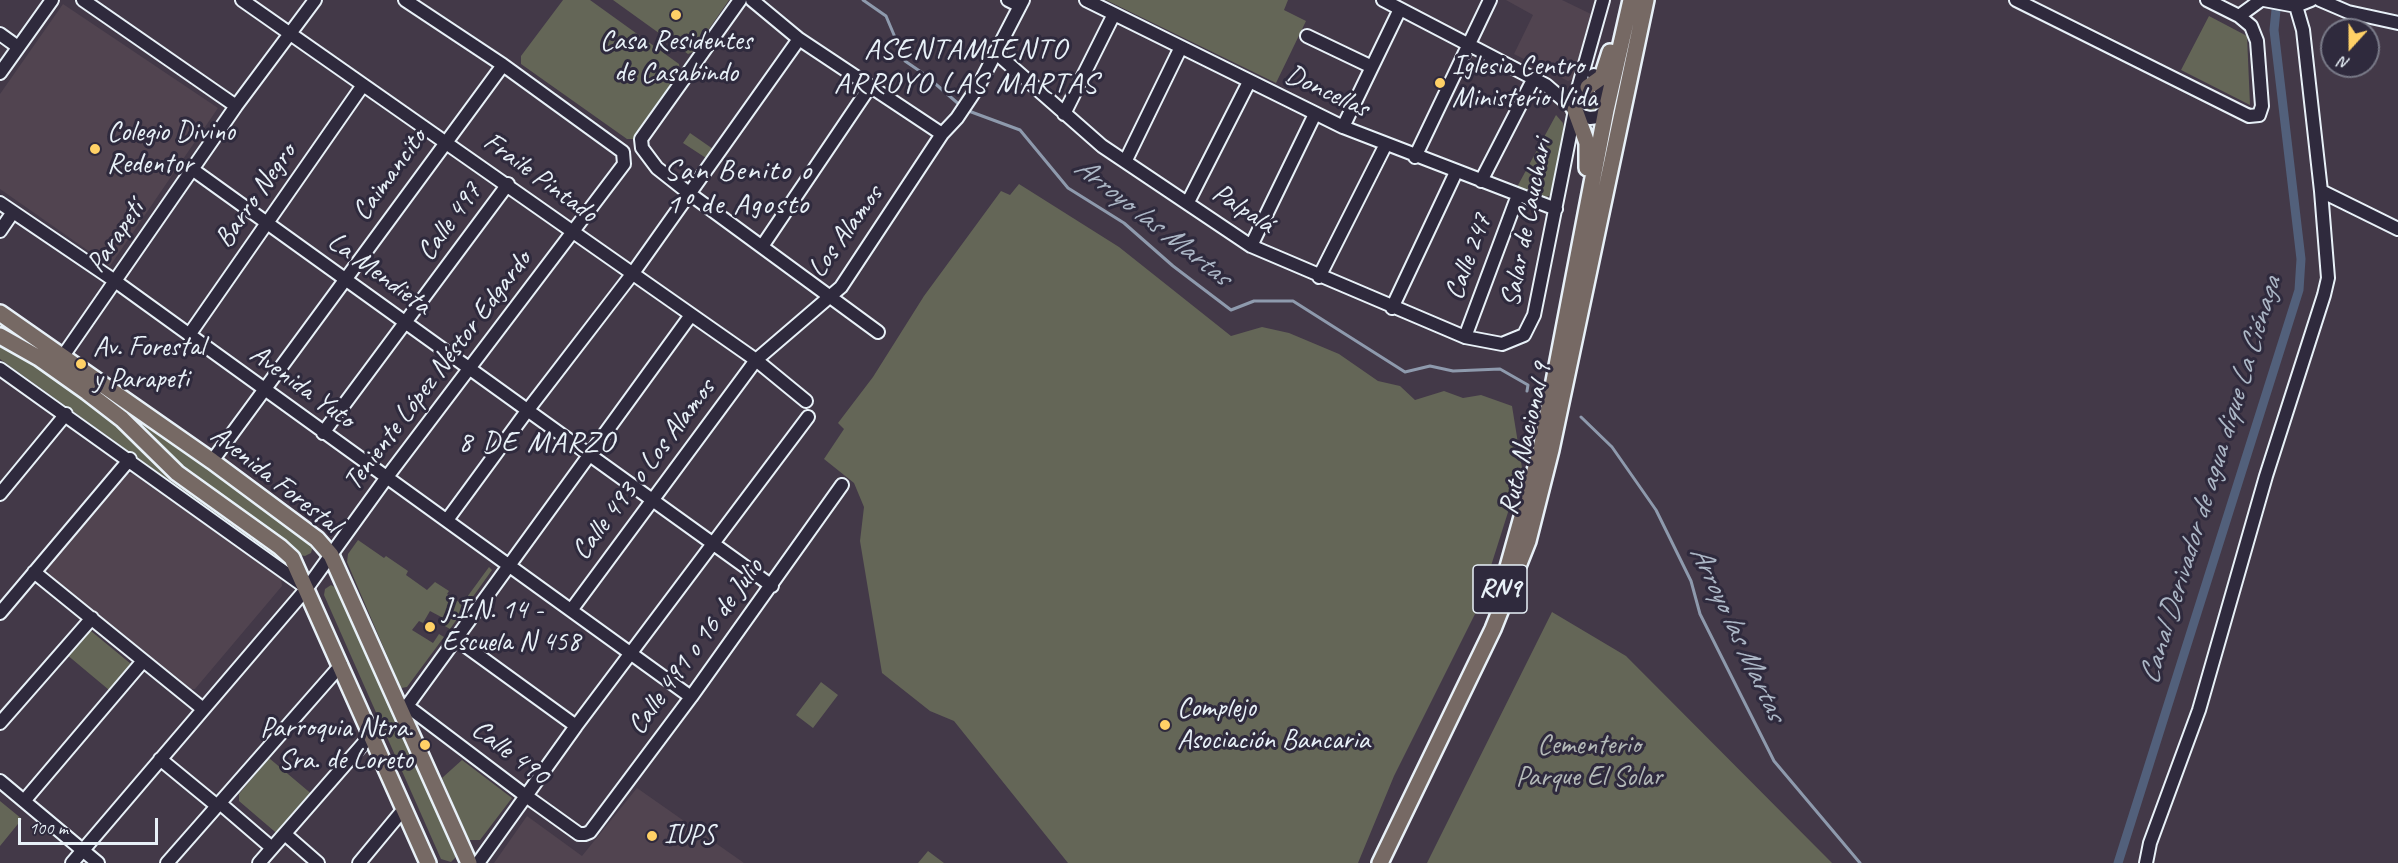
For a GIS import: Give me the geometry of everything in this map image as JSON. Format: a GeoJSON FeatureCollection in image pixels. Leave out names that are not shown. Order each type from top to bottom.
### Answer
{"type":"FeatureCollection","features":[{"type":"Feature","properties":{"kind":"main road"},"geometry":{"type":"LineString","coordinates":[[1591,88],[1607,64],[1624,0]]}},
{"type":"Feature","properties":{"kind":"main road","name":"Ruta Nacional 9"},"geometry":{"type":"LineString","coordinates":[[1369,863],[1487,618],[1509,565],[1541,449],[1606,110],[1631,0]]}},
{"type":"Feature","properties":{"kind":"main road","name":"Ruta Nacional 9"},"geometry":{"type":"LineString","coordinates":[[1380,863],[1493,629],[1528,541],[1551,450],[1646,0]]}},
{"type":"Feature","properties":{"kind":"main road"},"geometry":{"type":"LineString","coordinates":[[1594,242],[1593,225],[1608,135],[1606,110],[1626,88]]}},
{"type":"Feature","properties":{"kind":"main road"},"geometry":{"type":"LineString","coordinates":[[1575,111],[1587,143],[1585,217]]}},
{"type":"Feature","properties":{"kind":"main road","name":"Avenida Forestal"},"geometry":{"type":"LineString","coordinates":[[0,313],[212,461],[317,539],[331,555],[403,707],[469,863]]}},
{"type":"Feature","properties":{"kind":"main road","name":"Avenida Forestal"},"geometry":{"type":"LineString","coordinates":[[0,336],[69,379],[122,420],[177,473],[292,558],[428,863]]}},
{"type":"Feature","properties":{"kind":"street"},"geometry":{"type":"LineString","coordinates":[[0,73],[52,0]]}},
{"type":"Feature","properties":{"kind":"street"},"geometry":{"type":"LineString","coordinates":[[83,0],[236,106]]}},
{"type":"Feature","properties":{"kind":"street","name":"Fraile Pintado"},"geometry":{"type":"LineString","coordinates":[[243,0],[363,85],[446,140],[756,360],[806,401]]}},
{"type":"Feature","properties":{"kind":"street","name":"Parapetí"},"geometry":{"type":"LineString","coordinates":[[63,356],[236,106],[315,0]]}},
{"type":"Feature","properties":{"kind":"street"},"geometry":{"type":"LineString","coordinates":[[405,0],[503,65]]}},
{"type":"Feature","properties":{"kind":"street"},"geometry":{"type":"LineString","coordinates":[[740,0],[641,139],[642,148],[657,168],[690,194],[832,296],[878,332]]}},
{"type":"Feature","properties":{"kind":"street"},"geometry":{"type":"LineString","coordinates":[[752,0],[799,39],[869,88],[882,92],[942,134]]}},
{"type":"Feature","properties":{"kind":"street","name":"Doncellas"},"geometry":{"type":"LineString","coordinates":[[1086,0],[1385,146],[1556,209]]}},
{"type":"Feature","properties":{"kind":"street"},"geometry":{"type":"LineString","coordinates":[[1383,0],[1534,78],[1546,85],[1575,111],[1590,118],[1598,117],[1606,110],[1591,88],[1587,60]]}},
{"type":"Feature","properties":{"kind":"street"},"geometry":{"type":"LineString","coordinates":[[1415,157],[1490,0]]}},
{"type":"Feature","properties":{"kind":"street","name":"Salar de Cauchari"},"geometry":{"type":"LineString","coordinates":[[1502,344],[1515,341],[1530,328],[1556,209],[1575,111],[1574,103],[1591,88],[1587,60],[1603,0]]}},
{"type":"Feature","properties":{"kind":"street"},"geometry":{"type":"LineString","coordinates":[[2018,0],[2249,116],[2259,115],[2262,106],[2257,41],[2251,26],[2239,16],[2207,0]]}},
{"type":"Feature","properties":{"kind":"street"},"geometry":{"type":"LineString","coordinates":[[2146,863],[2150,843],[2199,710],[2266,476],[2328,278],[2303,30],[2305,2],[2264,0],[2239,16]]}},
{"type":"Feature","properties":{"kind":"street"},"geometry":{"type":"LineString","coordinates":[[2320,0],[2348,12],[2398,23]]}},
{"type":"Feature","properties":{"kind":"street","name":"Los Alamos"},"geometry":{"type":"LineString","coordinates":[[756,360],[841,287],[942,134],[957,118],[978,85],[1017,2]]}},
{"type":"Feature","properties":{"kind":"street"},"geometry":{"type":"LineString","coordinates":[[1343,127],[1400,9]]}},
{"type":"Feature","properties":{"kind":"street"},"geometry":{"type":"LineString","coordinates":[[1064,114],[1114,15]]}},
{"type":"Feature","properties":{"kind":"street"},"geometry":{"type":"LineString","coordinates":[[0,34],[18,47]]}},
{"type":"Feature","properties":{"kind":"street"},"geometry":{"type":"LineString","coordinates":[[1307,36],[1372,67]]}},
{"type":"Feature","properties":{"kind":"street"},"geometry":{"type":"LineString","coordinates":[[447,520],[633,273],[799,39]]}},
{"type":"Feature","properties":{"kind":"street"},"geometry":{"type":"LineString","coordinates":[[1126,160],[1181,47]]}},
{"type":"Feature","properties":{"kind":"street","name":"Palpalá"},"geometry":{"type":"LineString","coordinates":[[995,51],[1102,146],[1188,202],[1217,226],[1251,246],[1319,277],[1465,337],[1502,344]]}},
{"type":"Feature","properties":{"kind":"street","name":"Caimancito"},"geometry":{"type":"LineString","coordinates":[[212,461],[343,278],[503,65]]}},
{"type":"Feature","properties":{"kind":"street","name":"Teniente López Néstor Edgardo"},"geometry":{"type":"LineString","coordinates":[[72,863],[307,588],[387,477],[624,164],[623,152],[503,65]]}},
{"type":"Feature","properties":{"kind":"street"},"geometry":{"type":"LineString","coordinates":[[1481,181],[1534,78]]}},
{"type":"Feature","properties":{"kind":"street"},"geometry":{"type":"LineString","coordinates":[[1188,202],[1249,81]]}},
{"type":"Feature","properties":{"kind":"street","name":"Barro Negro"},"geometry":{"type":"LineString","coordinates":[[189,335],[363,85]]}},
{"type":"Feature","properties":{"kind":"street"},"geometry":{"type":"LineString","coordinates":[[1546,85],[1591,88]]}},
{"type":"Feature","properties":{"kind":"street"},"geometry":{"type":"LineString","coordinates":[[762,245],[869,88]]}},
{"type":"Feature","properties":{"kind":"street"},"geometry":{"type":"LineString","coordinates":[[1251,246],[1316,114]]}},
{"type":"Feature","properties":{"kind":"street"},"geometry":{"type":"LineString","coordinates":[[1319,277],[1385,146]]}},
{"type":"Feature","properties":{"kind":"street","name":"La Mendieta"},"geometry":{"type":"LineString","coordinates":[[192,169],[771,586]]}},
{"type":"Feature","properties":{"kind":"street"},"geometry":{"type":"LineString","coordinates":[[1392,308],[1456,172]]}},
{"type":"Feature","properties":{"kind":"street","name":"Calle 497"},"geometry":{"type":"LineString","coordinates":[[323,433],[507,184]]}},
{"type":"Feature","properties":{"kind":"street"},"geometry":{"type":"LineString","coordinates":[[2321,191],[2398,230]]}},
{"type":"Feature","properties":{"kind":"street","name":"Calle 247"},"geometry":{"type":"LineString","coordinates":[[1465,337],[1518,195]]}},
{"type":"Feature","properties":{"kind":"street","name":"Avenida Yuto"},"geometry":{"type":"LineString","coordinates":[[0,203],[115,281],[691,697]]}},
{"type":"Feature","properties":{"kind":"street"},"geometry":{"type":"LineString","coordinates":[[0,231],[13,212]]}},
{"type":"Feature","properties":{"kind":"street"},"geometry":{"type":"LineString","coordinates":[[403,707],[511,566],[691,315]]}},
{"type":"Feature","properties":{"kind":"street","name":"Calle 493 o Los Alamos"},"geometry":{"type":"LineString","coordinates":[[572,609],[756,360]]}},
{"type":"Feature","properties":{"kind":"street"},"geometry":{"type":"LineString","coordinates":[[0,369],[130,459],[307,588]]}},
{"type":"Feature","properties":{"kind":"street"},"geometry":{"type":"LineString","coordinates":[[0,495],[66,414]]}},
{"type":"Feature","properties":{"kind":"street"},"geometry":{"type":"LineString","coordinates":[[478,863],[576,726],[808,417]]}},
{"type":"Feature","properties":{"kind":"street"},"geometry":{"type":"LineString","coordinates":[[1,611],[130,459]]}},
{"type":"Feature","properties":{"kind":"street","name":"Calle 491 o 16 de Julio"},"geometry":{"type":"LineString","coordinates":[[585,834],[590,832],[691,697],[842,485]]}},
{"type":"Feature","properties":{"kind":"street"},"geometry":{"type":"LineString","coordinates":[[34,572],[203,710]]}},
{"type":"Feature","properties":{"kind":"street"},"geometry":{"type":"LineString","coordinates":[[0,723],[92,618]]}},
{"type":"Feature","properties":{"kind":"street"},"geometry":{"type":"LineString","coordinates":[[456,639],[576,726]]}},
{"type":"Feature","properties":{"kind":"street"},"geometry":{"type":"LineString","coordinates":[[24,801],[143,660]]}},
{"type":"Feature","properties":{"kind":"street"},"geometry":{"type":"LineString","coordinates":[[167,863],[341,665]]}},
{"type":"Feature","properties":{"kind":"street","name":"Calle 490"},"geometry":{"type":"LineString","coordinates":[[403,707],[579,834],[585,834]]}},
{"type":"Feature","properties":{"kind":"street"},"geometry":{"type":"LineString","coordinates":[[259,863],[286,835],[370,736]]}},
{"type":"Feature","properties":{"kind":"street"},"geometry":{"type":"LineString","coordinates":[[160,759],[216,805],[222,805],[272,848]]}},
{"type":"Feature","properties":{"kind":"street"},"geometry":{"type":"LineString","coordinates":[[0,781],[98,863]]}},
{"type":"Feature","properties":{"kind":"street"},"geometry":{"type":"LineString","coordinates":[[359,863],[403,810]]}},
{"type":"Feature","properties":{"kind":"street"},"geometry":{"type":"LineString","coordinates":[[286,835],[318,863]]}},
{"type":"Feature","properties":{"kind":"shaded area"},"geometry":{"type":"Polygon","coordinates":[[[1506,0],[1562,0],[1591,14],[1573,79],[1568,81],[1514,54],[1533,15],[1506,0]]]}},
{"type":"Feature","properties":{"kind":"shaded area","name":"Colegio Divino Redentor"},"geometry":{"type":"Polygon","coordinates":[[[63,4],[218,108],[110,266],[0,189],[0,94],[63,4]]]}},
{"type":"Feature","properties":{"kind":"shaded area"},"geometry":{"type":"Polygon","coordinates":[[[127,474],[133,474],[281,578],[282,586],[195,689],[188,689],[50,577],[48,568],[127,474]]]}},
{"type":"Feature","properties":{"kind":"shaded area","name":"IUPS"},"geometry":{"type":"Polygon","coordinates":[[[637,788],[744,863],[494,863],[527,816],[582,856],[637,788]]]}},
{"type":"Feature","properties":{"kind":"green space"},"geometry":{"type":"Polygon","coordinates":[[[563,0],[590,0],[679,64],[680,72],[634,139],[627,139],[521,64],[521,56],[563,0]]]}},
{"type":"Feature","properties":{"kind":"green space"},"geometry":{"type":"Polygon","coordinates":[[[613,0],[729,0],[693,52],[688,54],[613,0]]]}},
{"type":"Feature","properties":{"kind":"green space"},"geometry":{"type":"Polygon","coordinates":[[[1106,0],[1288,0],[1284,10],[1306,21],[1276,83],[1106,0]]]}},
{"type":"Feature","properties":{"kind":"green space"},"geometry":{"type":"Polygon","coordinates":[[[2209,16],[2247,36],[2250,105],[2181,70],[2209,16]]]}},
{"type":"Feature","properties":{"kind":"green space"},"geometry":{"type":"Polygon","coordinates":[[[1590,93],[1597,96],[1600,103],[1597,110],[1590,113],[1583,110],[1580,103],[1583,96],[1590,93]]]}},
{"type":"Feature","properties":{"kind":"green space"},"geometry":{"type":"Polygon","coordinates":[[[1556,115],[1563,123],[1565,137],[1555,192],[1547,197],[1539,196],[1517,187],[1556,115]]]}},
{"type":"Feature","properties":{"kind":"green space"},"geometry":{"type":"Polygon","coordinates":[[[690,133],[713,149],[706,158],[683,143],[690,133]]]}},
{"type":"Feature","properties":{"kind":"green space"},"geometry":{"type":"Polygon","coordinates":[[[1019,184],[1119,247],[1231,336],[1262,327],[1289,333],[1339,354],[1378,381],[1400,386],[1415,400],[1444,391],[1463,398],[1481,395],[1512,406],[1522,468],[1477,610],[1394,776],[1358,863],[1068,863],[954,721],[930,711],[882,673],[860,541],[864,507],[854,483],[824,459],[844,429],[838,423],[873,377],[924,296],[1001,191],[1010,195],[1019,184]]]}},
{"type":"Feature","properties":{"kind":"green space"},"geometry":{"type":"Polygon","coordinates":[[[0,321],[309,539],[313,546],[311,553],[305,556],[299,555],[245,515],[178,465],[145,431],[94,390],[0,328],[0,321]]]}},
{"type":"Feature","properties":{"kind":"green space"},"geometry":{"type":"Polygon","coordinates":[[[0,341],[78,391],[275,548],[289,566],[0,359],[0,341]]]}},
{"type":"Feature","properties":{"kind":"green space"},"geometry":{"type":"Polygon","coordinates":[[[358,540],[408,571],[406,575],[427,590],[435,582],[449,591],[447,594],[462,604],[489,567],[492,570],[450,629],[443,625],[445,619],[430,611],[423,623],[419,621],[412,630],[433,643],[439,634],[444,637],[407,687],[401,688],[347,562],[348,554],[358,540]]]}},
{"type":"Feature","properties":{"kind":"green space"},"geometry":{"type":"Polygon","coordinates":[[[331,585],[340,590],[455,851],[455,858],[451,862],[441,859],[324,595],[325,589],[331,585]]]}},
{"type":"Feature","properties":{"kind":"green space","name":"Cementerio Parque El Solar"},"geometry":{"type":"Polygon","coordinates":[[[1552,612],[1626,656],[1832,863],[1427,863],[1552,612]]]}},
{"type":"Feature","properties":{"kind":"green space"},"geometry":{"type":"Polygon","coordinates":[[[85,631],[91,631],[131,664],[109,690],[66,654],[85,631]]]}},
{"type":"Feature","properties":{"kind":"green space"},"geometry":{"type":"Polygon","coordinates":[[[821,682],[838,695],[813,728],[796,715],[821,682]]]}},
{"type":"Feature","properties":{"kind":"green space"},"geometry":{"type":"Polygon","coordinates":[[[269,758],[314,796],[281,837],[239,801],[239,794],[269,758]]]}},
{"type":"Feature","properties":{"kind":"green space"},"geometry":{"type":"Polygon","coordinates":[[[462,760],[512,798],[480,840],[469,840],[442,778],[462,760]]]}},
{"type":"Feature","properties":{"kind":"green space"},"geometry":{"type":"Polygon","coordinates":[[[0,801],[22,819],[0,846],[0,801]]]}},
{"type":"Feature","properties":{"kind":"green space"},"geometry":{"type":"Polygon","coordinates":[[[928,851],[944,863],[918,863],[928,851]]]}},
{"type":"Feature","properties":{"kind":"waterway","name":"Arroyo las Martas"},"geometry":{"type":"LineString","coordinates":[[863,0],[886,16],[905,61],[961,106]]}},
{"type":"Feature","properties":{"kind":"waterway","name":"Canal Derivador de agua dique La Ciénaga"},"geometry":{"type":"LineString","coordinates":[[2118,863],[2299,290],[2301,259],[2274,30],[2277,0]]}},
{"type":"Feature","properties":{"kind":"waterway","name":"Arroyo las Martas"},"geometry":{"type":"LineString","coordinates":[[966,110],[1020,130],[1068,188],[1124,223],[1173,266],[1231,310],[1254,301],[1293,301],[1405,372],[1430,366],[1453,371],[1500,369],[1528,385],[1527,391]]}},
{"type":"Feature","properties":{"kind":"waterway","name":"Arroyo las Martas"},"geometry":{"type":"LineString","coordinates":[[1581,417],[1612,447],[1656,510],[1691,581],[1700,614],[1774,761],[1860,863]]}},
{"type":"Feature","properties":{"kind":"place","name":"Casa Residentes de Casabindo"},"geometry":{"type":"Point","coordinates":[676,15]}},
{"type":"Feature","properties":{"kind":"place","name":"Iglesia Centro Ministerio Vida"},"geometry":{"type":"Point","coordinates":[1440,83]}},
{"type":"Feature","properties":{"kind":"place","name":"Colegio Divino Redentor"},"geometry":{"type":"Point","coordinates":[95,149]}},
{"type":"Feature","properties":{"kind":"place","name":"Av. Forestal y Parapeti"},"geometry":{"type":"Point","coordinates":[81,364]}},
{"type":"Feature","properties":{"kind":"place","name":"J.I.N. 14 - Escuela N 458"},"geometry":{"type":"Point","coordinates":[430,627]}},
{"type":"Feature","properties":{"kind":"place","name":"Complejo Asociación Bancaria"},"geometry":{"type":"Point","coordinates":[1165,725]}},
{"type":"Feature","properties":{"kind":"place","name":"Parroquia Ntra. Sra. de Loreto"},"geometry":{"type":"Point","coordinates":[425,745]}},
{"type":"Feature","properties":{"kind":"place","name":"IUPS"},"geometry":{"type":"Point","coordinates":[652,836]}},
{"type":"Feature","properties":{"kind":"district","name":"ASENTAMIENTO ARROYO LAS MARTAS"},"geometry":{"type":"Point","coordinates":[966,68]}},
{"type":"Feature","properties":{"kind":"district","name":"San Benito o 1º de Agosto"},"geometry":{"type":"Point","coordinates":[738,188]}},
{"type":"Feature","properties":{"kind":"district","name":"8 DE MARZO"},"geometry":{"type":"Point","coordinates":[537,443]}}]}
